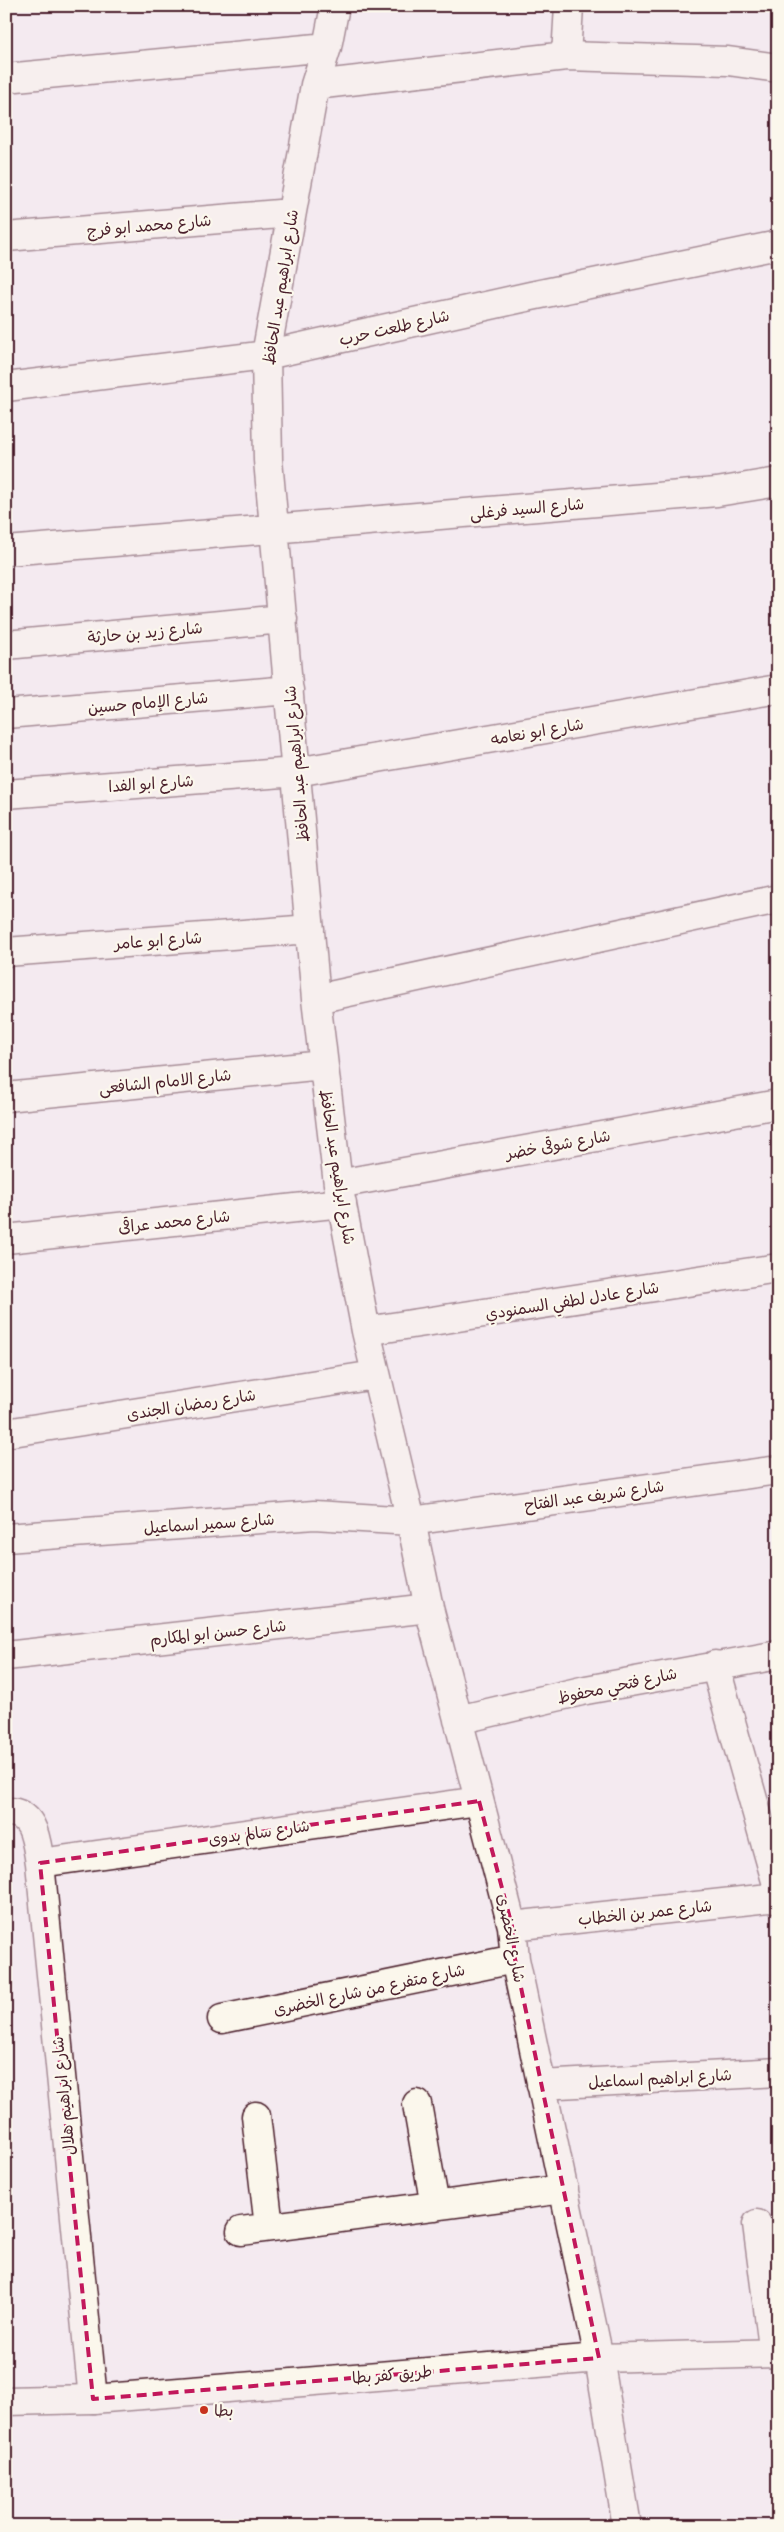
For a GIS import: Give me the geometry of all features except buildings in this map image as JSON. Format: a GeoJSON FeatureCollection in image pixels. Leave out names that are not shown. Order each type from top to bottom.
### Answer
{"type":"FeatureCollection","features":[{"type":"Feature","properties":{"kind":"street","name":"شارع ابراهيم عبد الحافظ"},"geometry":{"type":"LineString","coordinates":[[335,6],[327,47],[315,85],[266,355],[268,460],[316,999],[340,1193],[366,1332],[411,1521]]}},
{"type":"Feature","properties":{"kind":"street"},"geometry":{"type":"LineString","coordinates":[[566,56],[569,6]]}},
{"type":"Feature","properties":{"kind":"street"},"geometry":{"type":"LineString","coordinates":[[6,78],[327,47]]}},
{"type":"Feature","properties":{"kind":"street"},"geometry":{"type":"LineString","coordinates":[[315,85],[566,56],[728,62],[778,68]]}},
{"type":"Feature","properties":{"kind":"street","name":"شارع محمد ابو فرج"},"geometry":{"type":"LineString","coordinates":[[6,237],[291,213]]}},
{"type":"Feature","properties":{"kind":"street","name":"شارع طلعت حرب"},"geometry":{"type":"LineString","coordinates":[[6,387],[266,355],[531,296],[778,245]]}},
{"type":"Feature","properties":{"kind":"street","name":"شارع السيد فرغلى"},"geometry":{"type":"LineString","coordinates":[[6,551],[717,492],[778,482]]}},
{"type":"Feature","properties":{"kind":"street","name":"شارع زيد بن حارثة"},"geometry":{"type":"LineString","coordinates":[[6,645],[283,619]]}},
{"type":"Feature","properties":{"kind":"street","name":"شارع ابو نعامه"},"geometry":{"type":"LineString","coordinates":[[296,772],[778,689]]}},
{"type":"Feature","properties":{"kind":"street","name":"شارع الإمام حسين"},"geometry":{"type":"LineString","coordinates":[[6,714],[289,690]]}},
{"type":"Feature","properties":{"kind":"street","name":"شارع ابو الفدا"},"geometry":{"type":"LineString","coordinates":[[6,794],[296,772]]}},
{"type":"Feature","properties":{"kind":"street"},"geometry":{"type":"LineString","coordinates":[[316,999],[778,899]]}},
{"type":"Feature","properties":{"kind":"street","name":"شارع ابو عامر"},"geometry":{"type":"LineString","coordinates":[[6,952],[310,929]]}},
{"type":"Feature","properties":{"kind":"street","name":"شارع الامام الشافعى"},"geometry":{"type":"LineString","coordinates":[[6,1097],[323,1065]]}},
{"type":"Feature","properties":{"kind":"street","name":"شارع شوقى خضر"},"geometry":{"type":"LineString","coordinates":[[340,1193],[778,1104]]}},
{"type":"Feature","properties":{"kind":"street","name":"شارع محمد عراقى"},"geometry":{"type":"LineString","coordinates":[[6,1239],[340,1193]]}},
{"type":"Feature","properties":{"kind":"street","name":"شارع عادل لطفي السمنودي"},"geometry":{"type":"LineString","coordinates":[[366,1332],[778,1268]]}},
{"type":"Feature","properties":{"kind":"street","name":"شارع رمضان الجندى"},"geometry":{"type":"LineString","coordinates":[[6,1434],[376,1375]]}},
{"type":"Feature","properties":{"kind":"street","name":"شارع شريف عبد الفتاح"},"geometry":{"type":"LineString","coordinates":[[411,1521],[778,1470]]}},
{"type":"Feature","properties":{"kind":"street","name":"شارع سمير اسماعيل"},"geometry":{"type":"LineString","coordinates":[[6,1538],[314,1515],[411,1521]]}},
{"type":"Feature","properties":{"kind":"street","name":"شارع الخضرى"},"geometry":{"type":"LineString","coordinates":[[411,1521],[429,1608],[512,1926],[515,1959],[599,2358],[627,2526]]}},
{"type":"Feature","properties":{"kind":"street","name":"شارع حسن ابو المكارم"},"geometry":{"type":"LineString","coordinates":[[6,1656],[429,1608]]}},
{"type":"Feature","properties":{"kind":"street","name":"شارع فتحي محفوظ"},"geometry":{"type":"LineString","coordinates":[[458,1720],[586,1690],[778,1655]]}},
{"type":"Feature","properties":{"kind":"street"},"geometry":{"type":"LineString","coordinates":[[715,1665],[778,1888]]}},
{"type":"Feature","properties":{"kind":"street","name":"شارع سالم بدوى"},"geometry":{"type":"LineString","coordinates":[[40,1863],[479,1800]]}},
{"type":"Feature","properties":{"kind":"street","name":"شارع ابراهيم هلال"},"geometry":{"type":"LineString","coordinates":[[6,1812],[23,1816],[30,1823],[40,1863],[93,2399]]}},
{"type":"Feature","properties":{"kind":"street","name":"شارع عمر بن الخطاب"},"geometry":{"type":"LineString","coordinates":[[512,1926],[778,1897]]}},
{"type":"Feature","properties":{"kind":"street","name":"شارع متفرع من شارع الخضرى"},"geometry":{"type":"LineString","coordinates":[[222,2019],[515,1959]]}},
{"type":"Feature","properties":{"kind":"street","name":"شارع ابراهيم اسماعيل"},"geometry":{"type":"LineString","coordinates":[[541,2085],[778,2072]]}},
{"type":"Feature","properties":{"kind":"street"},"geometry":{"type":"LineString","coordinates":[[417,2104],[435,2206]]}},
{"type":"Feature","properties":{"kind":"street"},"geometry":{"type":"LineString","coordinates":[[256,2116],[270,2228]]}},
{"type":"Feature","properties":{"kind":"street"},"geometry":{"type":"LineString","coordinates":[[241,2231],[564,2189]]}},
{"type":"Feature","properties":{"kind":"street"},"geometry":{"type":"LineString","coordinates":[[756,2224],[776,2354]]}},
{"type":"Feature","properties":{"kind":"street","name":"طريق كفر بطا"},"geometry":{"type":"LineString","coordinates":[[6,2401],[93,2399],[599,2358],[776,2354]]}},
{"type":"Feature","properties":{"kind":"highlighted area"},"geometry":{"type":"Polygon","coordinates":[[[479,1801],[512,1926],[515,1959],[599,2358],[93,2399],[40,1863],[479,1801]]]}},
{"type":"Feature","properties":{"kind":"place","name":"بطا"},"geometry":{"type":"Point","coordinates":[204,2410]}}]}
